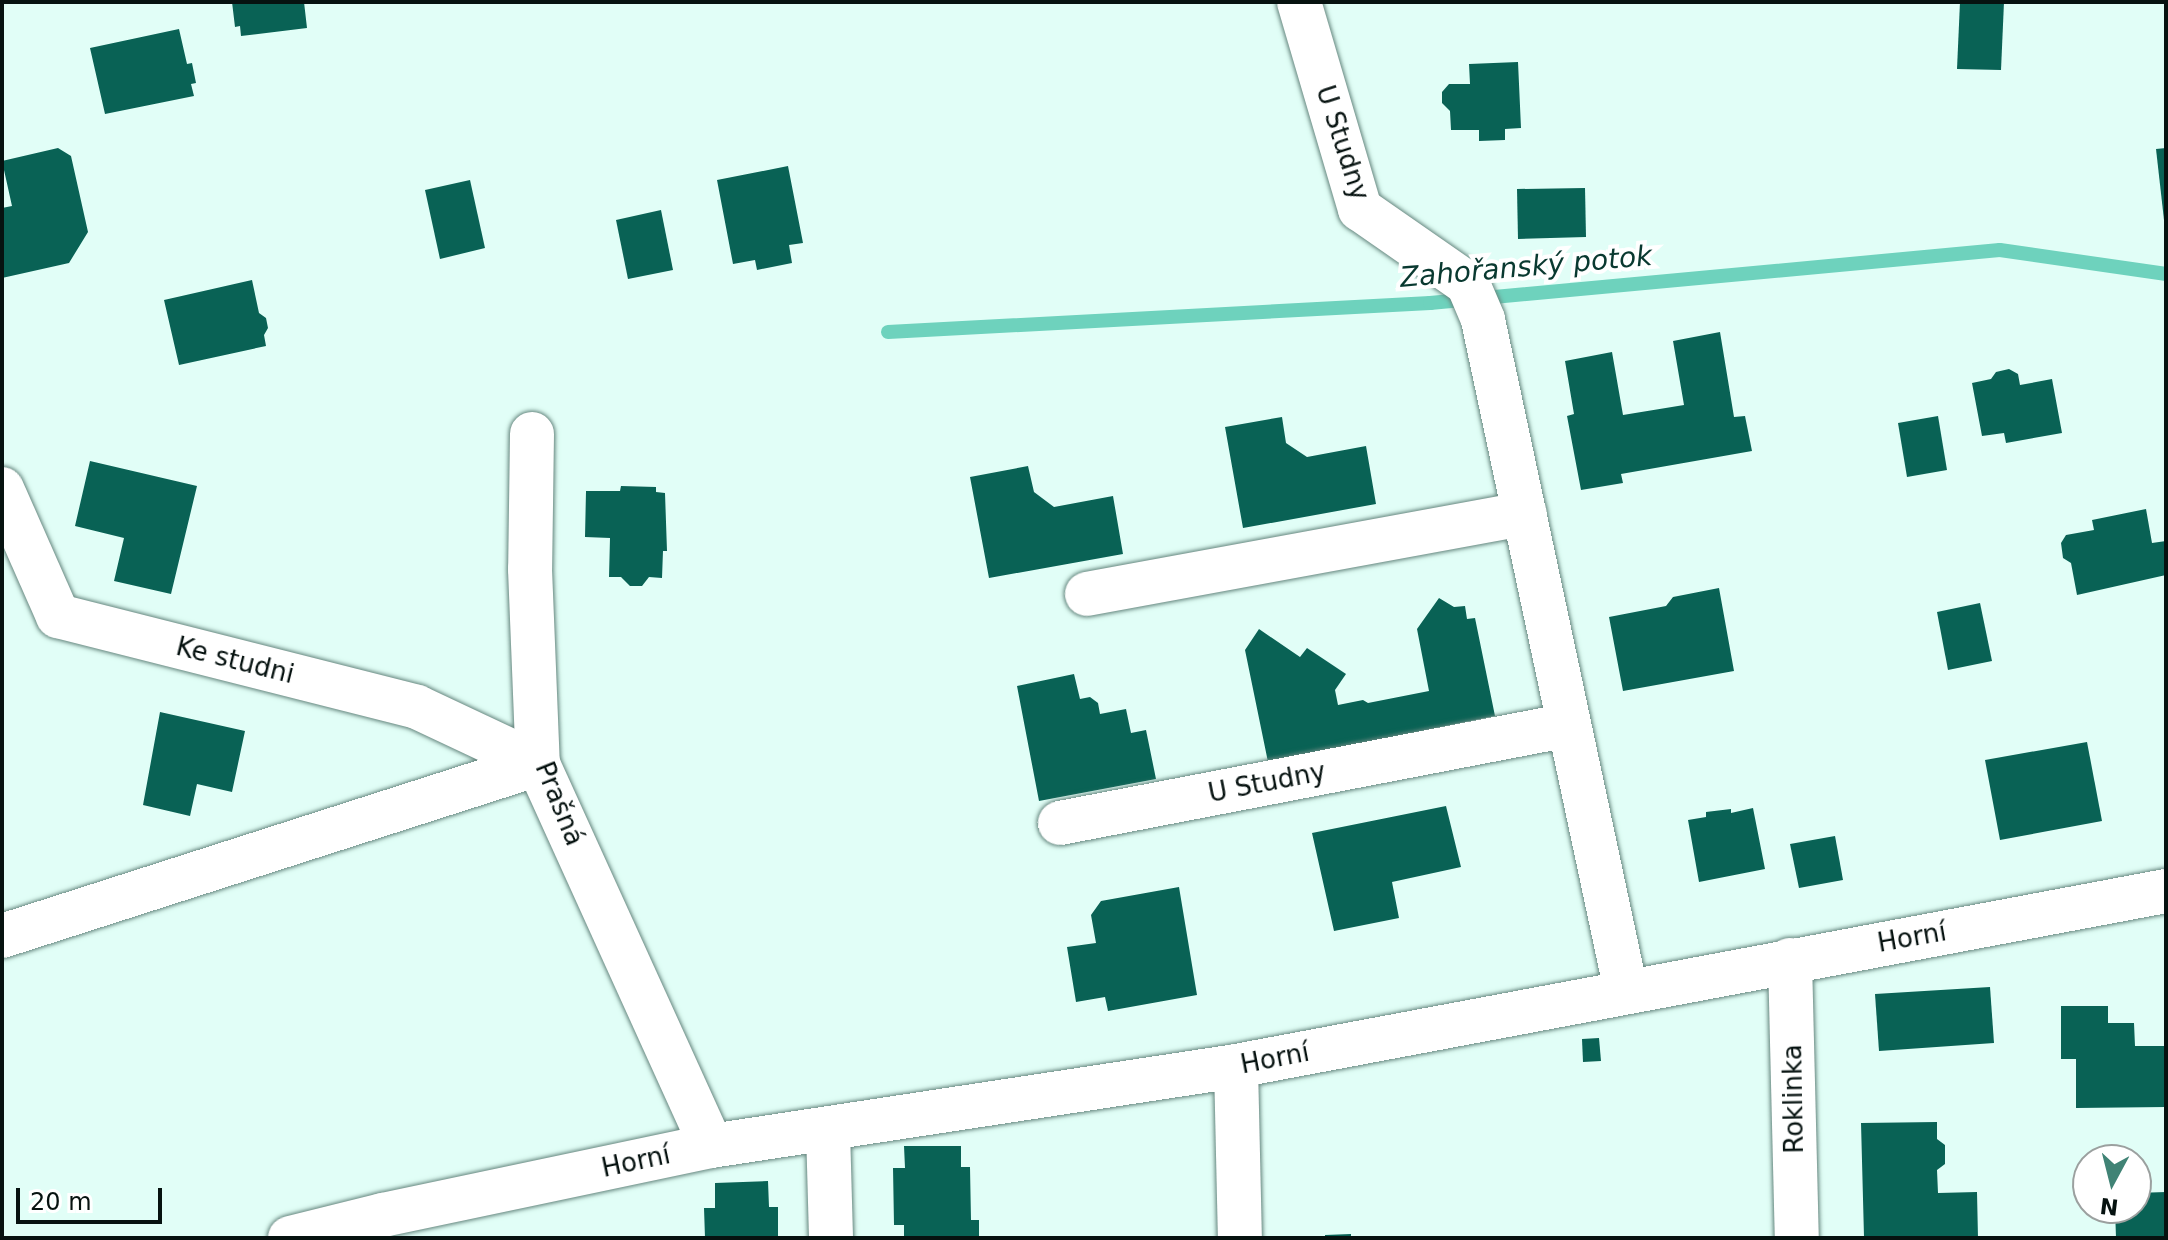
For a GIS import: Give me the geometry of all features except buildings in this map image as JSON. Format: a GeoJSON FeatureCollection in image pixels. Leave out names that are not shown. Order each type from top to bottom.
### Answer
{"type":"FeatureCollection","features":[{"type":"Feature","properties":{"kind":"street","name":"U Studny"},"geometry":{"type":"LineString","coordinates":[[1299,2],[1360,209],[1476,302],[1525,514],[1626,991]]}},
{"type":"Feature","properties":{"kind":"street","name":"Prašná"},"geometry":{"type":"LineString","coordinates":[[532,434],[530,569],[538,764],[711,1146]]}},
{"type":"Feature","properties":{"kind":"street","name":"Ke studni"},"geometry":{"type":"LineString","coordinates":[[2,489],[58,616],[417,707],[538,764]]}},
{"type":"Feature","properties":{"kind":"street"},"geometry":{"type":"LineString","coordinates":[[1087,594],[1525,514]]}},
{"type":"Feature","properties":{"kind":"street","name":"U Studny"},"geometry":{"type":"LineString","coordinates":[[1060,823],[1569,725]]}},
{"type":"Feature","properties":{"kind":"street"},"geometry":{"type":"LineString","coordinates":[[2,936],[538,764]]}},
{"type":"Feature","properties":{"kind":"street","name":"Horní"},"geometry":{"type":"LineString","coordinates":[[290,1238],[383,1215],[711,1146],[1236,1066],[2166,891]]}},
{"type":"Feature","properties":{"kind":"street","name":"Roklinka"},"geometry":{"type":"LineString","coordinates":[[1790,960],[1797,1238]]}},
{"type":"Feature","properties":{"kind":"street"},"geometry":{"type":"LineString","coordinates":[[1236,1066],[1240,1238]]}},
{"type":"Feature","properties":{"kind":"street"},"geometry":{"type":"LineString","coordinates":[[828,1130],[831,1238]]}},
{"type":"Feature","properties":{"kind":"waterway","name":"Zahořanský potok"},"geometry":{"type":"LineString","coordinates":[[888,332],[1430,303],[2000,250],[2166,274]]}}]}
